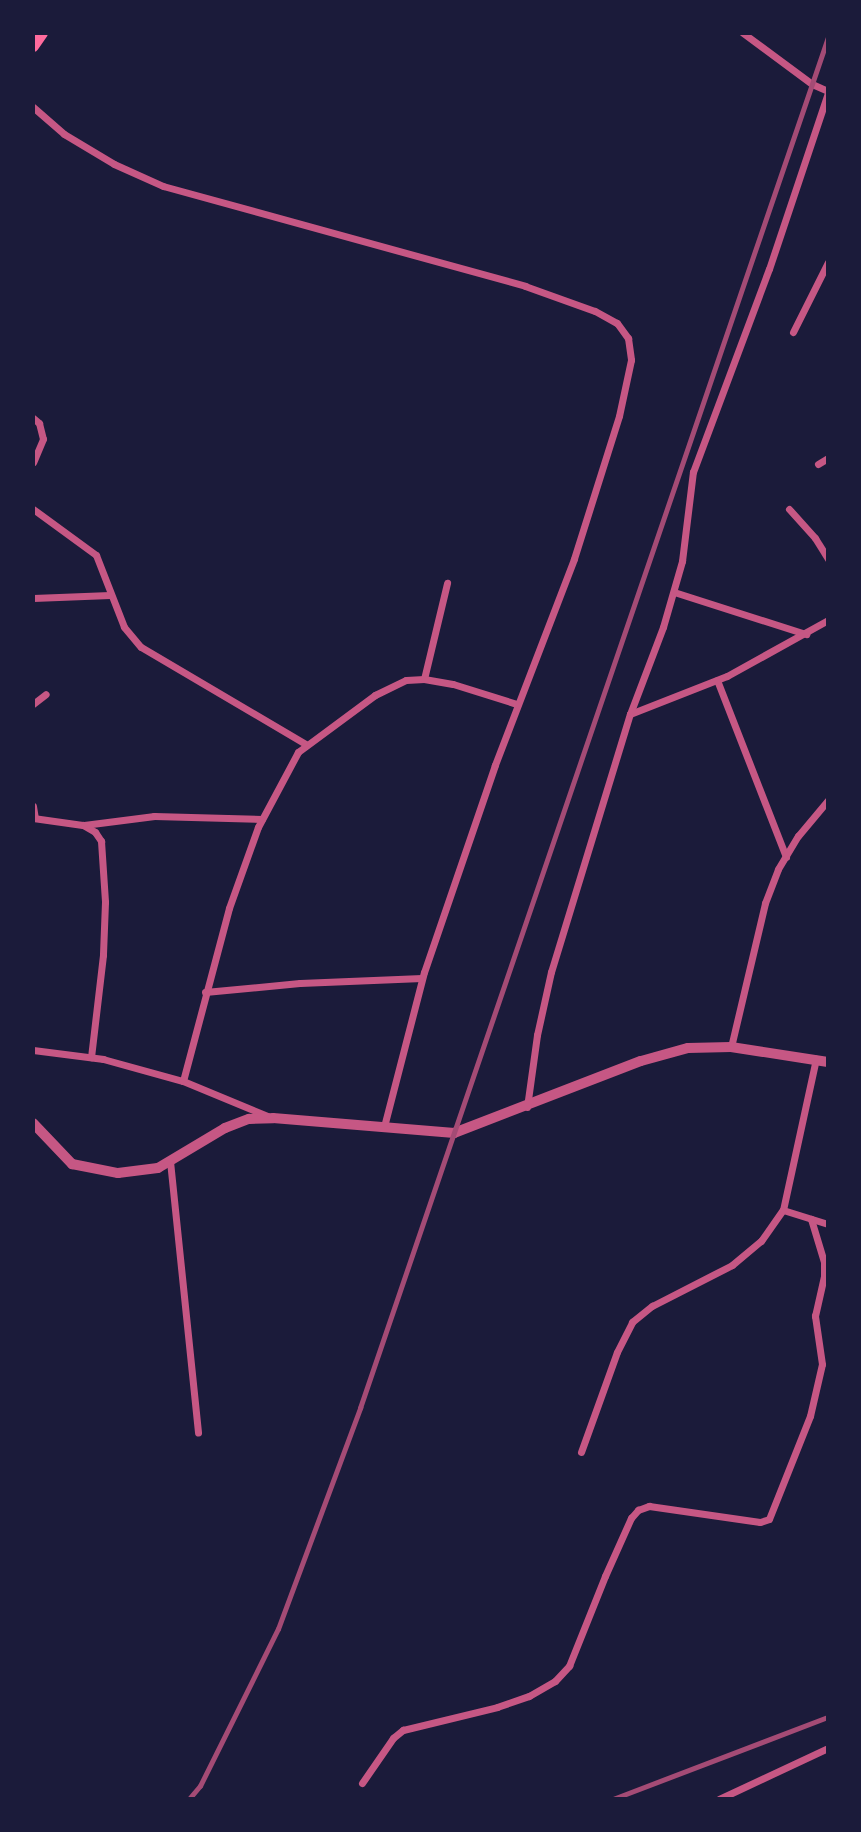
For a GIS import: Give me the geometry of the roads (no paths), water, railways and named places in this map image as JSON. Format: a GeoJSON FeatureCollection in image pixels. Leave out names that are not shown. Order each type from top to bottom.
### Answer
{"type":"FeatureCollection","features":[{"type":"Feature","properties":{"kind":"main road"},"geometry":{"type":"LineString","coordinates":[[33,46],[42,33]]}},
{"type":"Feature","properties":{"kind":"street"},"geometry":{"type":"LineString","coordinates":[[527,1107],[537,1035],[551,972],[630,714],[674,592],[687,536],[693,472],[769,269],[828,92],[812,84],[743,33]]}},
{"type":"Feature","properties":{"kind":"street"},"geometry":{"type":"LineString","coordinates":[[33,107],[64,134],[114,164],[163,186],[525,286],[595,311],[617,323],[628,338],[631,360],[619,416],[574,559],[517,704],[422,978],[384,1127]]}},
{"type":"Feature","properties":{"kind":"street"},"geometry":{"type":"LineString","coordinates":[[793,332],[828,262]]}},
{"type":"Feature","properties":{"kind":"street"},"geometry":{"type":"LineString","coordinates":[[33,418],[39,423],[43,439],[33,462]]}},
{"type":"Feature","properties":{"kind":"street"},"geometry":{"type":"LineString","coordinates":[[818,464],[828,458]]}},
{"type":"Feature","properties":{"kind":"street"},"geometry":{"type":"LineString","coordinates":[[33,509],[96,555],[124,628],[141,647],[306,744]]}},
{"type":"Feature","properties":{"kind":"street"},"geometry":{"type":"LineString","coordinates":[[789,509],[815,538],[828,559]]}},
{"type":"Feature","properties":{"kind":"street"},"geometry":{"type":"LineString","coordinates":[[424,679],[447,583]]}},
{"type":"Feature","properties":{"kind":"street"},"geometry":{"type":"LineString","coordinates":[[674,592],[806,634]]}},
{"type":"Feature","properties":{"kind":"street"},"geometry":{"type":"LineString","coordinates":[[33,598],[110,595]]}},
{"type":"Feature","properties":{"kind":"street"},"geometry":{"type":"LineString","coordinates":[[630,714],[717,680],[828,620]]}},
{"type":"Feature","properties":{"kind":"street"},"geometry":{"type":"LineString","coordinates":[[183,1081],[229,908],[262,819],[298,752],[392,684],[424,679],[517,704]]}},
{"type":"Feature","properties":{"kind":"street"},"geometry":{"type":"LineString","coordinates":[[717,680],[786,857]]}},
{"type":"Feature","properties":{"kind":"street"},"geometry":{"type":"LineString","coordinates":[[33,704],[46,694]]}},
{"type":"Feature","properties":{"kind":"street"},"geometry":{"type":"LineString","coordinates":[[731,1048],[765,903],[786,857],[828,800]]}},
{"type":"Feature","properties":{"kind":"street"},"geometry":{"type":"LineString","coordinates":[[33,806],[34,818],[83,825],[115,818],[262,819]]}},
{"type":"Feature","properties":{"kind":"street"},"geometry":{"type":"LineString","coordinates":[[83,825],[95,832],[102,841],[105,902],[103,955],[91,1057]]}},
{"type":"Feature","properties":{"kind":"street"},"geometry":{"type":"LineString","coordinates":[[205,992],[300,983],[422,978]]}},
{"type":"Feature","properties":{"kind":"street"},"geometry":{"type":"LineString","coordinates":[[33,1123],[72,1164],[118,1173],[158,1168],[225,1128],[249,1119],[273,1118],[454,1133],[641,1061],[688,1048],[731,1048],[822,1060],[783,1210],[761,1241],[732,1265],[652,1306],[632,1322],[617,1352],[581,1452]]}},
{"type":"Feature","properties":{"kind":"street"},"geometry":{"type":"LineString","coordinates":[[33,1050],[91,1057],[183,1081],[273,1118]]}},
{"type":"Feature","properties":{"kind":"street"},"geometry":{"type":"LineString","coordinates":[[170,1161],[198,1433]]}},
{"type":"Feature","properties":{"kind":"street"},"geometry":{"type":"LineString","coordinates":[[783,1210],[828,1224]]}},
{"type":"Feature","properties":{"kind":"street"},"geometry":{"type":"LineString","coordinates":[[362,1783],[393,1738],[403,1730],[497,1707],[529,1696],[555,1681],[569,1666],[610,1565],[638,1510],[649,1506],[760,1522],[769,1520],[810,1416],[822,1364],[815,1316],[824,1276],[824,1262],[811,1219]]}},
{"type":"Feature","properties":{"kind":"street"},"geometry":{"type":"LineString","coordinates":[[719,1799],[828,1748]]}},
{"type":"Feature","properties":{"kind":"railway"},"geometry":{"type":"LineString","coordinates":[[189,1799],[200,1786],[278,1629],[360,1408],[828,37]]}},
{"type":"Feature","properties":{"kind":"railway"},"geometry":{"type":"LineString","coordinates":[[613,1799],[828,1717]]}}]}
